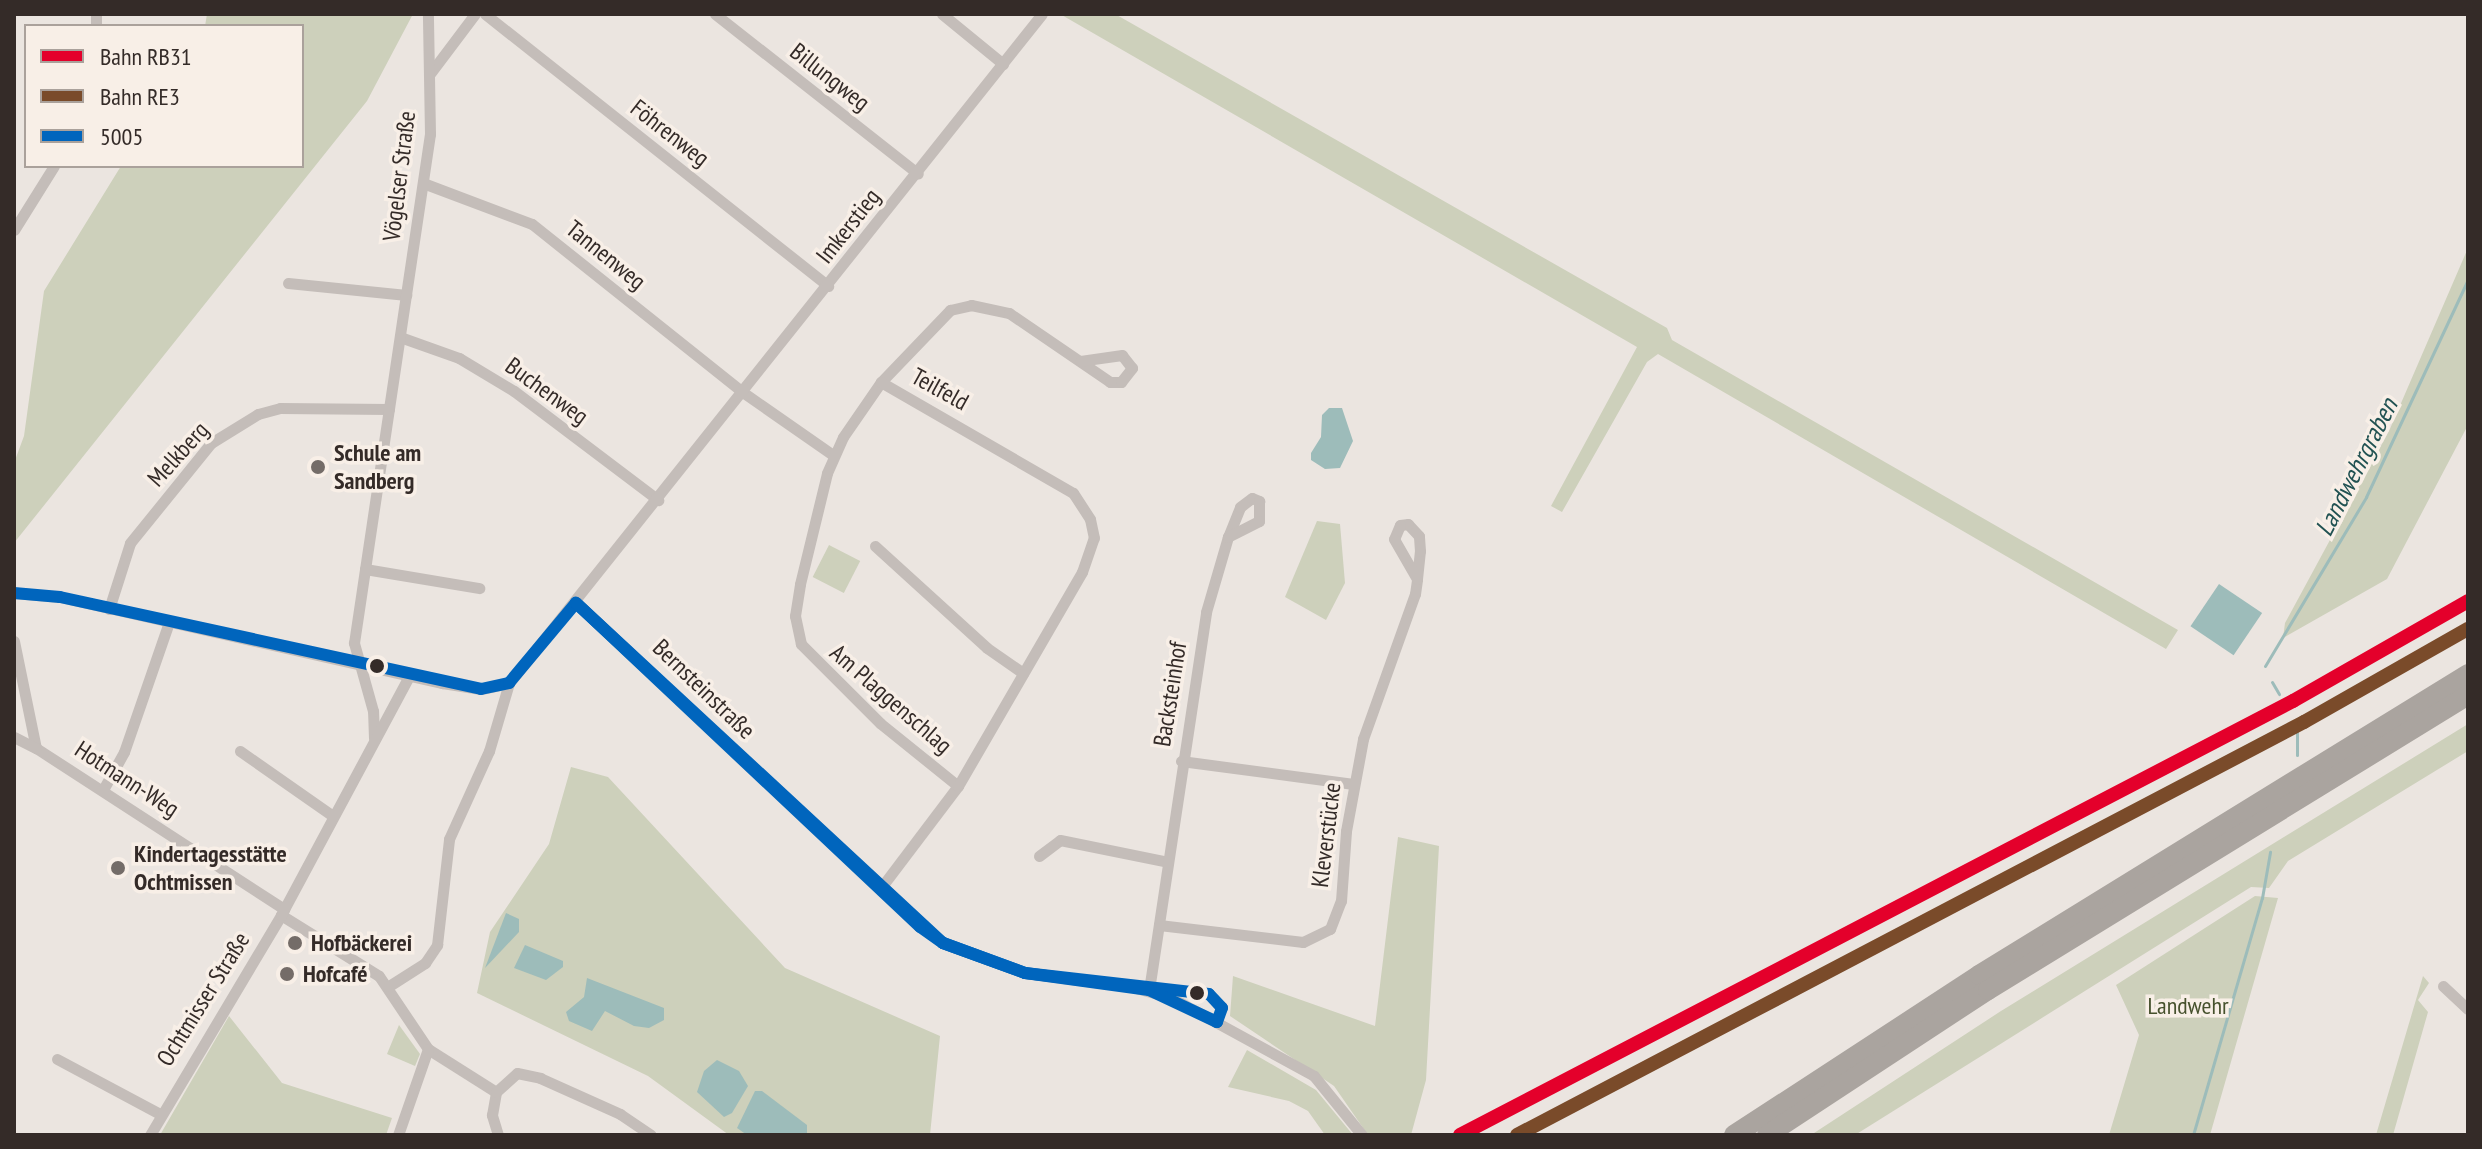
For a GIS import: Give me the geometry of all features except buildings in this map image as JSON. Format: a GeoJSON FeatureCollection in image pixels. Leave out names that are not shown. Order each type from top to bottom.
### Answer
{"type":"FeatureCollection","features":[{"type":"Feature","properties":{"kind":"highway"},"geometry":{"type":"LineString","coordinates":[[1734,1135],[1992,967],[2468,674]]}},
{"type":"Feature","properties":{"kind":"highway"},"geometry":{"type":"LineString","coordinates":[[1767,1135],[1988,990],[2468,695]]}},
{"type":"Feature","properties":{"kind":"street","name":"Vögelser Straße"},"geometry":{"type":"LineString","coordinates":[[358,663],[354,643],[430,134],[428,14]]}},
{"type":"Feature","properties":{"kind":"street"},"geometry":{"type":"LineString","coordinates":[[429,76],[475,14]]}},
{"type":"Feature","properties":{"kind":"street","name":"Föhrenweg"},"geometry":{"type":"LineString","coordinates":[[485,14],[828,286]]}},
{"type":"Feature","properties":{"kind":"street","name":"Billungweg"},"geometry":{"type":"LineString","coordinates":[[715,14],[918,174]]}},
{"type":"Feature","properties":{"kind":"street"},"geometry":{"type":"LineString","coordinates":[[942,14],[1003,64]]}},
{"type":"Feature","properties":{"kind":"street","name":"Imkerstieg"},"geometry":{"type":"LineString","coordinates":[[509,683],[744,393],[1042,14]]}},
{"type":"Feature","properties":{"kind":"street"},"geometry":{"type":"LineString","coordinates":[[14,230],[53,168]]}},
{"type":"Feature","properties":{"kind":"street","name":"Tannenweg"},"geometry":{"type":"LineString","coordinates":[[423,183],[532,224],[744,393]]}},
{"type":"Feature","properties":{"kind":"street"},"geometry":{"type":"LineString","coordinates":[[288,283],[406,295]]}},
{"type":"Feature","properties":{"kind":"street","name":"Am Plaggenschlag"},"geometry":{"type":"LineString","coordinates":[[958,786],[810,657],[796,631],[800,584],[833,455],[881,382],[934,321],[971,305],[1009,313],[1080,361]]}},
{"type":"Feature","properties":{"kind":"street","name":"Buchenweg"},"geometry":{"type":"LineString","coordinates":[[400,337],[459,358],[514,391],[658,500]]}},
{"type":"Feature","properties":{"kind":"street","name":"Teilfeld"},"geometry":{"type":"LineString","coordinates":[[880,889],[958,786],[1091,556],[1090,519],[1073,493],[881,382]]}},
{"type":"Feature","properties":{"kind":"street"},"geometry":{"type":"LineString","coordinates":[[744,393],[833,455]]}},
{"type":"Feature","properties":{"kind":"street","name":"Melkberg"},"geometry":{"type":"LineString","coordinates":[[109,609],[130,543],[211,443],[258,414],[280,408],[389,409]]}},
{"type":"Feature","properties":{"kind":"street","name":"Backsteinhof"},"geometry":{"type":"LineString","coordinates":[[1149,990],[1181,761],[1206,612],[1228,537]]}},
{"type":"Feature","properties":{"kind":"street"},"geometry":{"type":"LineString","coordinates":[[875,546],[987,648],[1023,673]]}},
{"type":"Feature","properties":{"kind":"street"},"geometry":{"type":"LineString","coordinates":[[365,569],[479,588]]}},
{"type":"Feature","properties":{"kind":"street","name":"Kleverstücke"},"geometry":{"type":"LineString","coordinates":[[1159,925],[1303,942],[1319,938],[1338,916],[1353,784],[1376,693],[1417,579]]}},
{"type":"Feature","properties":{"kind":"street"},"geometry":{"type":"LineString","coordinates":[[14,593],[109,609],[409,676],[481,689],[509,683],[489,751],[449,839],[437,945],[425,963],[389,986],[406,1024],[428,1049],[496,1092]]}},
{"type":"Feature","properties":{"kind":"street","name":"Bernsteinstraße"},"geometry":{"type":"LineString","coordinates":[[576,603],[920,927],[962,953],[1025,973],[1149,990],[1298,1066],[1337,1098],[1362,1135]]}},
{"type":"Feature","properties":{"kind":"street"},"geometry":{"type":"LineString","coordinates":[[104,788],[124,752],[169,622]]}},
{"type":"Feature","properties":{"kind":"street","name":"Hotmann-Weg"},"geometry":{"type":"LineString","coordinates":[[14,641],[36,748],[104,788],[389,986]]}},
{"type":"Feature","properties":{"kind":"street"},"geometry":{"type":"LineString","coordinates":[[358,663],[373,711],[374,738]]}},
{"type":"Feature","properties":{"kind":"street","name":"Ochtmisser Straße"},"geometry":{"type":"LineString","coordinates":[[150,1135],[282,912],[409,676]]}},
{"type":"Feature","properties":{"kind":"street"},"geometry":{"type":"LineString","coordinates":[[14,737],[36,748]]}},
{"type":"Feature","properties":{"kind":"street"},"geometry":{"type":"LineString","coordinates":[[240,751],[333,816]]}},
{"type":"Feature","properties":{"kind":"street"},"geometry":{"type":"LineString","coordinates":[[1181,761],[1353,784]]}},
{"type":"Feature","properties":{"kind":"street"},"geometry":{"type":"LineString","coordinates":[[1039,856],[1060,840],[1168,862]]}},
{"type":"Feature","properties":{"kind":"street"},"geometry":{"type":"LineString","coordinates":[[2443,986],[2468,1009]]}},
{"type":"Feature","properties":{"kind":"street"},"geometry":{"type":"LineString","coordinates":[[398,1135],[428,1049]]}},
{"type":"Feature","properties":{"kind":"street"},"geometry":{"type":"LineString","coordinates":[[57,1059],[160,1114]]}},
{"type":"Feature","properties":{"kind":"street"},"geometry":{"type":"LineString","coordinates":[[498,1135],[492,1115],[496,1092],[517,1073],[529,1074],[620,1114],[651,1135]]}},
{"type":"Feature","properties":{"kind":"green space"},"geometry":{"type":"Polygon","coordinates":[[[207,14],[413,14],[367,101],[14,543],[14,463],[24,436],[44,291],[120,168],[304,168],[304,24],[205,24],[207,14]]]}},
{"type":"Feature","properties":{"kind":"green space"},"geometry":{"type":"Polygon","coordinates":[[[1060,14],[1115,14],[1667,328],[1672,340],[2178,630],[2166,649],[1658,354],[1647,362],[1562,512],[1551,506],[1637,347],[1060,14]]]}},
{"type":"Feature","properties":{"kind":"green space"},"geometry":{"type":"Polygon","coordinates":[[[2468,248],[2468,425],[2387,579],[2283,638],[2285,623],[2389,431],[2468,248]]]}},
{"type":"Feature","properties":{"kind":"green space"},"geometry":{"type":"Polygon","coordinates":[[[1317,521],[1340,524],[1345,583],[1326,620],[1285,597],[1317,521]]]}},
{"type":"Feature","properties":{"kind":"green space"},"geometry":{"type":"Polygon","coordinates":[[[829,545],[860,561],[844,593],[813,577],[829,545]]]}},
{"type":"Feature","properties":{"kind":"green space"},"geometry":{"type":"Polygon","coordinates":[[[2468,724],[2468,751],[2288,861],[2269,888],[2251,887],[1855,1135],[1811,1135],[2001,1011],[2468,724]]]}},
{"type":"Feature","properties":{"kind":"green space"},"geometry":{"type":"Polygon","coordinates":[[[571,767],[608,777],[785,968],[940,1036],[930,1135],[729,1135],[648,1076],[477,993],[490,932],[549,844],[571,767]]]}},
{"type":"Feature","properties":{"kind":"green space"},"geometry":{"type":"Polygon","coordinates":[[[1398,837],[1439,846],[1426,1080],[1411,1135],[1368,1135],[1334,1086],[1230,1016],[1233,976],[1375,1026],[1398,837]]]}},
{"type":"Feature","properties":{"kind":"green space","name":"Landwehr"},"geometry":{"type":"Polygon","coordinates":[[[2255,896],[2278,898],[2210,1135],[2109,1135],[2139,1035],[2116,985],[2255,896]]]}},
{"type":"Feature","properties":{"kind":"green space"},"geometry":{"type":"Polygon","coordinates":[[[2423,976],[2429,983],[2418,1000],[2428,1012],[2393,1135],[2376,1135],[2423,976]]]}},
{"type":"Feature","properties":{"kind":"green space"},"geometry":{"type":"Polygon","coordinates":[[[229,1016],[282,1083],[392,1118],[386,1135],[160,1135],[229,1016]]]}},
{"type":"Feature","properties":{"kind":"green space"},"geometry":{"type":"Polygon","coordinates":[[[399,1025],[420,1054],[415,1066],[387,1054],[399,1025]]]}},
{"type":"Feature","properties":{"kind":"green space"},"geometry":{"type":"Polygon","coordinates":[[[1247,1050],[1316,1090],[1353,1135],[1325,1135],[1308,1111],[1289,1101],[1228,1087],[1247,1050]]]}},
{"type":"Feature","properties":{"kind":"water"},"geometry":{"type":"Polygon","coordinates":[[[1329,408],[1342,408],[1353,441],[1340,468],[1325,469],[1311,460],[1311,453],[1321,437],[1322,415],[1329,408]]]}},
{"type":"Feature","properties":{"kind":"water"},"geometry":{"type":"Polygon","coordinates":[[[2219,584],[2262,613],[2234,655],[2190,626],[2219,584]]]}},
{"type":"Feature","properties":{"kind":"water"},"geometry":{"type":"Polygon","coordinates":[[[506,913],[519,919],[519,932],[485,968],[506,913]]]}},
{"type":"Feature","properties":{"kind":"water"},"geometry":{"type":"Polygon","coordinates":[[[525,945],[563,961],[563,967],[546,980],[514,968],[525,945]]]}},
{"type":"Feature","properties":{"kind":"water"},"geometry":{"type":"Polygon","coordinates":[[[587,978],[664,1008],[664,1020],[649,1028],[634,1026],[605,1011],[592,1031],[569,1021],[566,1012],[584,997],[587,978]]]}},
{"type":"Feature","properties":{"kind":"water"},"geometry":{"type":"Polygon","coordinates":[[[717,1060],[739,1071],[748,1086],[732,1113],[724,1117],[697,1092],[704,1071],[717,1060]]]}},
{"type":"Feature","properties":{"kind":"water"},"geometry":{"type":"Polygon","coordinates":[[[755,1091],[762,1091],[807,1125],[807,1135],[747,1135],[737,1128],[755,1091]]]}},
{"type":"Feature","properties":{"kind":"waterway","name":"Landwehrgraben"},"geometry":{"type":"LineString","coordinates":[[2265,666],[2366,497],[2468,279]]}},
{"type":"Feature","properties":{"kind":"waterway","name":"Landwehrgraben"},"geometry":{"type":"LineString","coordinates":[[2272,682],[2279,694]]}},
{"type":"Feature","properties":{"kind":"waterway","name":"Landwehrgraben"},"geometry":{"type":"LineString","coordinates":[[2297,729],[2297,755]]}},
{"type":"Feature","properties":{"kind":"waterway","name":"Landwehrgraben"},"geometry":{"type":"LineString","coordinates":[[2193,1135],[2262,898],[2270,852]]}},
{"type":"Feature","properties":{"kind":"rail line","name":"RB31"},"geometry":{"type":"LineString","coordinates":[[1460,1135],[2293,701],[2468,601]]}},
{"type":"Feature","properties":{"kind":"rail line","name":"RE3"},"geometry":{"type":"LineString","coordinates":[[1517,1135],[2304,722],[2468,629]]}},
{"type":"Feature","properties":{"kind":"transit line","name":"5005"},"geometry":{"type":"LineString","coordinates":[[14,593],[60,597],[481,689],[509,683],[576,603]]}},
{"type":"Feature","properties":{"kind":"transit line","name":"5005"},"geometry":{"type":"LineString","coordinates":[[576,603],[943,943],[920,927],[576,603]]}},
{"type":"Feature","properties":{"kind":"transit line","name":"5005"},"geometry":{"type":"LineString","coordinates":[[943,943],[1025,973]]}},
{"type":"Feature","properties":{"kind":"transit line","name":"5005"},"geometry":{"type":"LineString","coordinates":[[943,943],[1025,973]]}},
{"type":"Feature","properties":{"kind":"transit line","name":"5005"},"geometry":{"type":"LineString","coordinates":[[1025,973],[1209,994],[1222,1008],[1217,1022],[1149,990],[1025,973]]}},
{"type":"Feature","properties":{"kind":"place","name":"Schule am Sandberg"},"geometry":{"type":"Point","coordinates":[318,467]}},
{"type":"Feature","properties":{"kind":"place","name":"Kindertagesstätte Ochtmissen"},"geometry":{"type":"Point","coordinates":[118,868]}},
{"type":"Feature","properties":{"kind":"place","name":"Hofbäckerei"},"geometry":{"type":"Point","coordinates":[295,943]}},
{"type":"Feature","properties":{"kind":"place","name":"Hofcafé"},"geometry":{"type":"Point","coordinates":[287,974]}}]}
